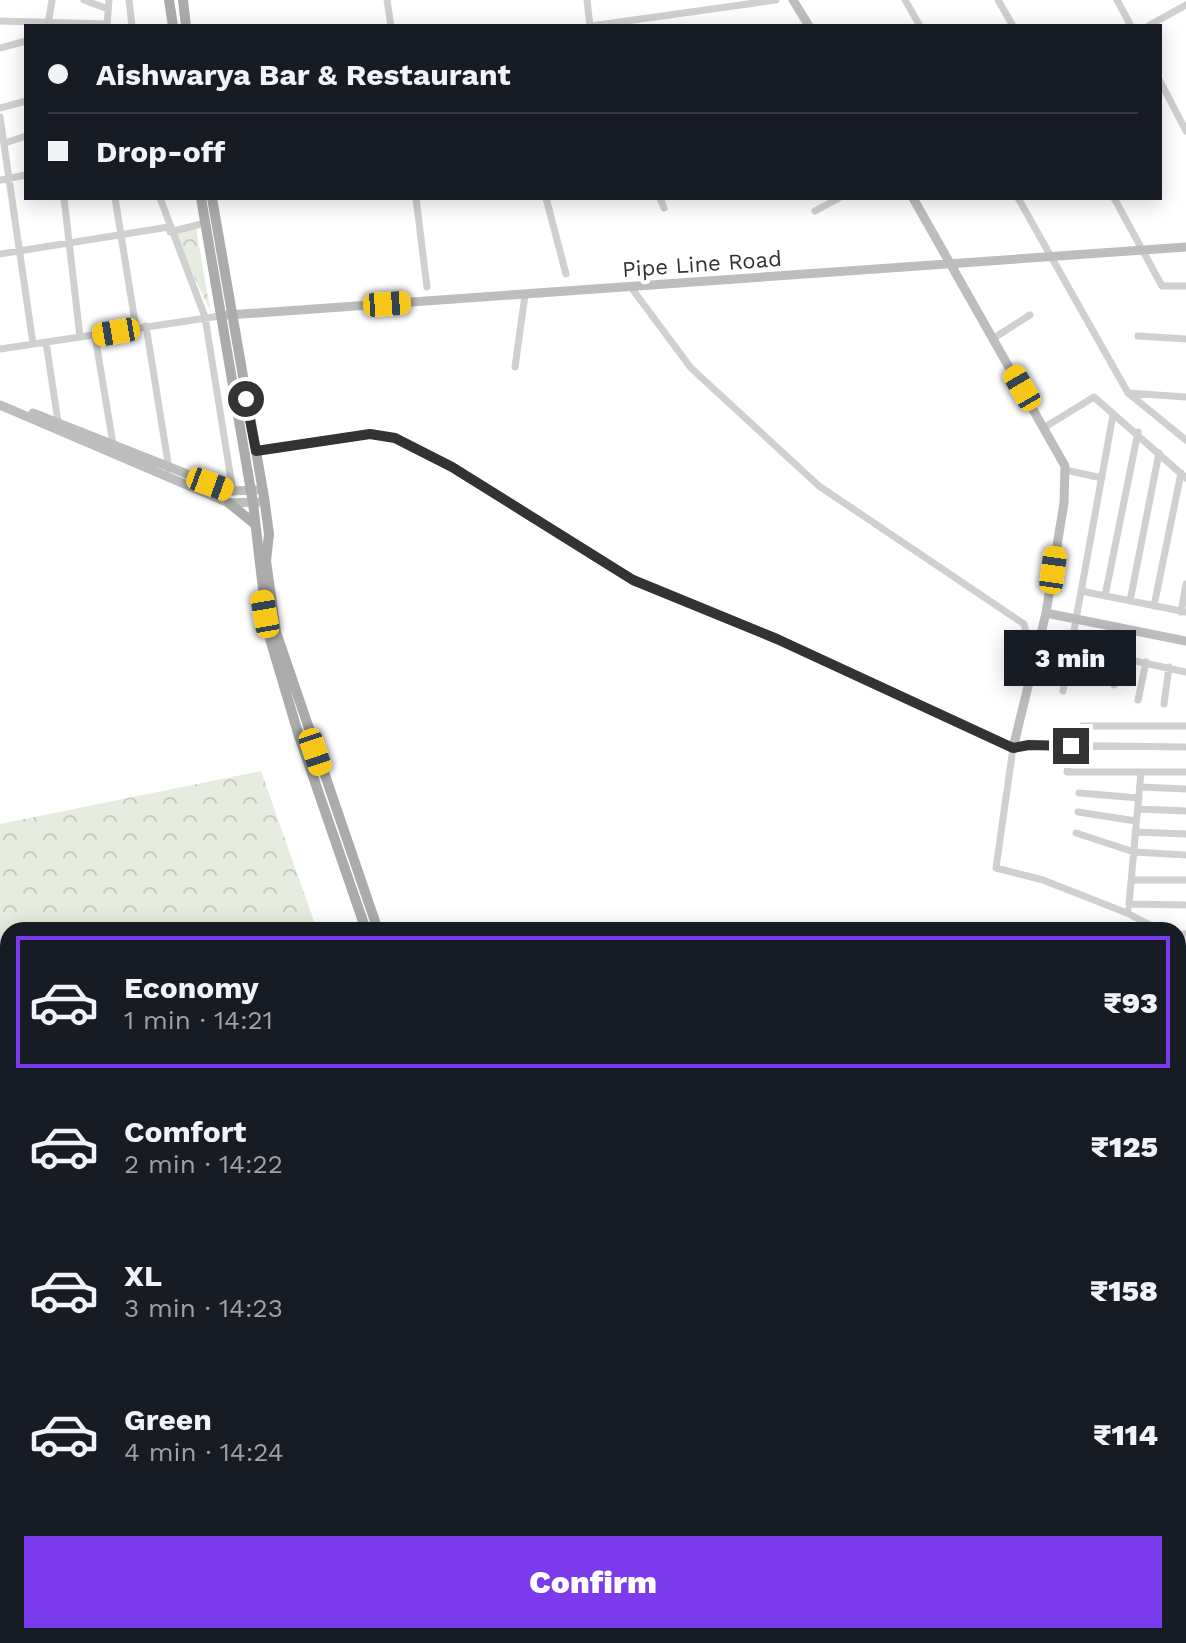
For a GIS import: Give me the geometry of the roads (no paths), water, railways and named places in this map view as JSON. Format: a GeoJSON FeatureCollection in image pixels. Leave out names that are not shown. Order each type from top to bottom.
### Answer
{"type":"FeatureCollection","features":[{"type":"Feature","properties":{"kind":"main road"},"geometry":{"type":"LineString","coordinates":[[169,0],[172,20],[184,12]]}},
{"type":"Feature","properties":{"kind":"main road"},"geometry":{"type":"LineString","coordinates":[[183,0],[186,24]]}},
{"type":"Feature","properties":{"kind":"main road"},"geometry":{"type":"LineString","coordinates":[[201,200],[256,451],[269,534],[266,555]]}},
{"type":"Feature","properties":{"kind":"main road"},"geometry":{"type":"LineString","coordinates":[[212,200],[226,316],[276,632],[302,732],[375,922]]}},
{"type":"Feature","properties":{"kind":"main road"},"geometry":{"type":"LineString","coordinates":[[243,381],[240,396],[254,490]]}},
{"type":"Feature","properties":{"kind":"main road"},"geometry":{"type":"LineString","coordinates":[[231,497],[255,524]]}},
{"type":"Feature","properties":{"kind":"main road"},"geometry":{"type":"LineString","coordinates":[[256,502],[255,524],[268,632],[363,922]]}},
{"type":"Feature","properties":{"kind":"street"},"geometry":{"type":"LineString","coordinates":[[0,21],[47,24],[52,0]]}},
{"type":"Feature","properties":{"kind":"street"},"geometry":{"type":"LineString","coordinates":[[84,0],[108,9]]}},
{"type":"Feature","properties":{"kind":"street"},"geometry":{"type":"LineString","coordinates":[[107,24],[109,0]]}},
{"type":"Feature","properties":{"kind":"street"},"geometry":{"type":"LineString","coordinates":[[129,0],[132,24]]}},
{"type":"Feature","properties":{"kind":"street"},"geometry":{"type":"LineString","coordinates":[[387,0],[391,24]]}},
{"type":"Feature","properties":{"kind":"street"},"geometry":{"type":"LineString","coordinates":[[587,0],[591,24]]}},
{"type":"Feature","properties":{"kind":"street"},"geometry":{"type":"LineString","coordinates":[[605,24],[776,0]]}},
{"type":"Feature","properties":{"kind":"street"},"geometry":{"type":"LineString","coordinates":[[793,0],[808,24]]}},
{"type":"Feature","properties":{"kind":"street"},"geometry":{"type":"LineString","coordinates":[[905,0],[919,24]]}},
{"type":"Feature","properties":{"kind":"street"},"geometry":{"type":"LineString","coordinates":[[998,0],[1012,24]]}},
{"type":"Feature","properties":{"kind":"street"},"geometry":{"type":"LineString","coordinates":[[1117,0],[1130,24]]}},
{"type":"Feature","properties":{"kind":"street"},"geometry":{"type":"LineString","coordinates":[[1152,24],[1186,5]]}},
{"type":"Feature","properties":{"kind":"street"},"geometry":{"type":"LineString","coordinates":[[0,48],[24,42]]}},
{"type":"Feature","properties":{"kind":"street"},"geometry":{"type":"LineString","coordinates":[[1162,85],[1186,131]]}},
{"type":"Feature","properties":{"kind":"street"},"geometry":{"type":"LineString","coordinates":[[0,108],[24,102]]}},
{"type":"Feature","properties":{"kind":"street"},"geometry":{"type":"LineString","coordinates":[[0,117],[33,344]]}},
{"type":"Feature","properties":{"kind":"street"},"geometry":{"type":"LineString","coordinates":[[5,143],[24,137]]}},
{"type":"Feature","properties":{"kind":"street"},"geometry":{"type":"LineString","coordinates":[[0,180],[24,175]]}},
{"type":"Feature","properties":{"kind":"street"},"geometry":{"type":"LineString","coordinates":[[64,200],[80,337]]}},
{"type":"Feature","properties":{"kind":"street"},"geometry":{"type":"LineString","coordinates":[[115,200],[136,328]]}},
{"type":"Feature","properties":{"kind":"street"},"geometry":{"type":"LineString","coordinates":[[161,200],[205,317],[231,497]]}},
{"type":"Feature","properties":{"kind":"street"},"geometry":{"type":"LineString","coordinates":[[416,200],[427,287]]}},
{"type":"Feature","properties":{"kind":"street"},"geometry":{"type":"LineString","coordinates":[[547,200],[566,274]]}},
{"type":"Feature","properties":{"kind":"street"},"geometry":{"type":"LineString","coordinates":[[661,200],[664,208]]}},
{"type":"Feature","properties":{"kind":"street"},"geometry":{"type":"LineString","coordinates":[[815,211],[835,200]]}},
{"type":"Feature","properties":{"kind":"street"},"geometry":{"type":"LineString","coordinates":[[914,200],[948,264],[1045,427],[1065,470],[1064,503],[1046,613],[1013,748],[996,868],[1043,880],[1144,922]]}},
{"type":"Feature","properties":{"kind":"street"},"geometry":{"type":"LineString","coordinates":[[1019,200],[1128,393],[1186,440]]}},
{"type":"Feature","properties":{"kind":"street"},"geometry":{"type":"LineString","coordinates":[[1115,200],[1162,286],[1186,286]]}},
{"type":"Feature","properties":{"kind":"street"},"geometry":{"type":"LineString","coordinates":[[0,254],[205,223]]}},
{"type":"Feature","properties":{"kind":"street","name":"Pipe Line Road"},"geometry":{"type":"LineString","coordinates":[[226,316],[1186,247]]}},
{"type":"Feature","properties":{"kind":"street"},"geometry":{"type":"LineString","coordinates":[[630,286],[691,368],[819,486],[1024,624],[1026,632],[1039,637]]}},
{"type":"Feature","properties":{"kind":"street"},"geometry":{"type":"LineString","coordinates":[[515,367],[525,295]]}},
{"type":"Feature","properties":{"kind":"street"},"geometry":{"type":"LineString","coordinates":[[994,338],[1030,315]]}},
{"type":"Feature","properties":{"kind":"street"},"geometry":{"type":"LineString","coordinates":[[0,349],[226,316]]}},
{"type":"Feature","properties":{"kind":"street"},"geometry":{"type":"LineString","coordinates":[[146,326],[169,469]]}},
{"type":"Feature","properties":{"kind":"street"},"geometry":{"type":"LineString","coordinates":[[95,336],[113,444]]}},
{"type":"Feature","properties":{"kind":"street"},"geometry":{"type":"LineString","coordinates":[[1138,336],[1186,339]]}},
{"type":"Feature","properties":{"kind":"street"},"geometry":{"type":"LineString","coordinates":[[46,342],[58,422]]}},
{"type":"Feature","properties":{"kind":"street"},"geometry":{"type":"LineString","coordinates":[[1128,393],[1186,397]]}},
{"type":"Feature","properties":{"kind":"street"},"geometry":{"type":"LineString","coordinates":[[1045,427],[1094,397],[1138,432],[1183,475],[1154,606]]}},
{"type":"Feature","properties":{"kind":"street"},"geometry":{"type":"LineString","coordinates":[[0,403],[113,444],[231,497],[254,490]]}},
{"type":"Feature","properties":{"kind":"street"},"geometry":{"type":"LineString","coordinates":[[0,403],[231,497],[256,502]]}},
{"type":"Feature","properties":{"kind":"street"},"geometry":{"type":"LineString","coordinates":[[1063,691],[1113,415]]}},
{"type":"Feature","properties":{"kind":"street"},"geometry":{"type":"LineString","coordinates":[[1105,596],[1138,432]]}},
{"type":"Feature","properties":{"kind":"street"},"geometry":{"type":"LineString","coordinates":[[256,451],[370,434],[395,438],[452,467],[633,580],[777,639],[1013,748],[1029,745],[1186,747]]}},
{"type":"Feature","properties":{"kind":"street"},"geometry":{"type":"LineString","coordinates":[[1130,601],[1159,453]]}},
{"type":"Feature","properties":{"kind":"street"},"geometry":{"type":"LineString","coordinates":[[1065,470],[1102,478]]}},
{"type":"Feature","properties":{"kind":"street"},"geometry":{"type":"LineString","coordinates":[[1081,591],[1184,612],[1186,584]]}},
{"type":"Feature","properties":{"kind":"street"},"geometry":{"type":"LineString","coordinates":[[1046,613],[1186,641]]}},
{"type":"Feature","properties":{"kind":"street"},"geometry":{"type":"LineString","coordinates":[[1071,647],[1186,672]]}},
{"type":"Feature","properties":{"kind":"street"},"geometry":{"type":"LineString","coordinates":[[1114,685],[1120,657]]}},
{"type":"Feature","properties":{"kind":"street"},"geometry":{"type":"LineString","coordinates":[[1138,700],[1146,662]]}},
{"type":"Feature","properties":{"kind":"street"},"geometry":{"type":"LineString","coordinates":[[1164,704],[1169,667]]}},
{"type":"Feature","properties":{"kind":"street"},"geometry":{"type":"LineString","coordinates":[[1082,726],[1186,726]]}},
{"type":"Feature","properties":{"kind":"street"},"geometry":{"type":"LineString","coordinates":[[1071,746],[1067,772],[1186,772]]}},
{"type":"Feature","properties":{"kind":"street"},"geometry":{"type":"LineString","coordinates":[[1127,913],[1134,880],[1141,772]]}},
{"type":"Feature","properties":{"kind":"street"},"geometry":{"type":"LineString","coordinates":[[1140,787],[1186,789]]}},
{"type":"Feature","properties":{"kind":"street"},"geometry":{"type":"LineString","coordinates":[[1079,793],[1139,798]]}},
{"type":"Feature","properties":{"kind":"street"},"geometry":{"type":"LineString","coordinates":[[1138,809],[1186,811]]}},
{"type":"Feature","properties":{"kind":"street"},"geometry":{"type":"LineString","coordinates":[[1078,812],[1136,821]]}},
{"type":"Feature","properties":{"kind":"street"},"geometry":{"type":"LineString","coordinates":[[1135,832],[1186,834]]}},
{"type":"Feature","properties":{"kind":"street"},"geometry":{"type":"LineString","coordinates":[[1076,833],[1134,852],[1186,855]]}},
{"type":"Feature","properties":{"kind":"street"},"geometry":{"type":"LineString","coordinates":[[1134,880],[1186,880]]}},
{"type":"Feature","properties":{"kind":"street"},"geometry":{"type":"LineString","coordinates":[[1129,904],[1186,905]]}}]}
